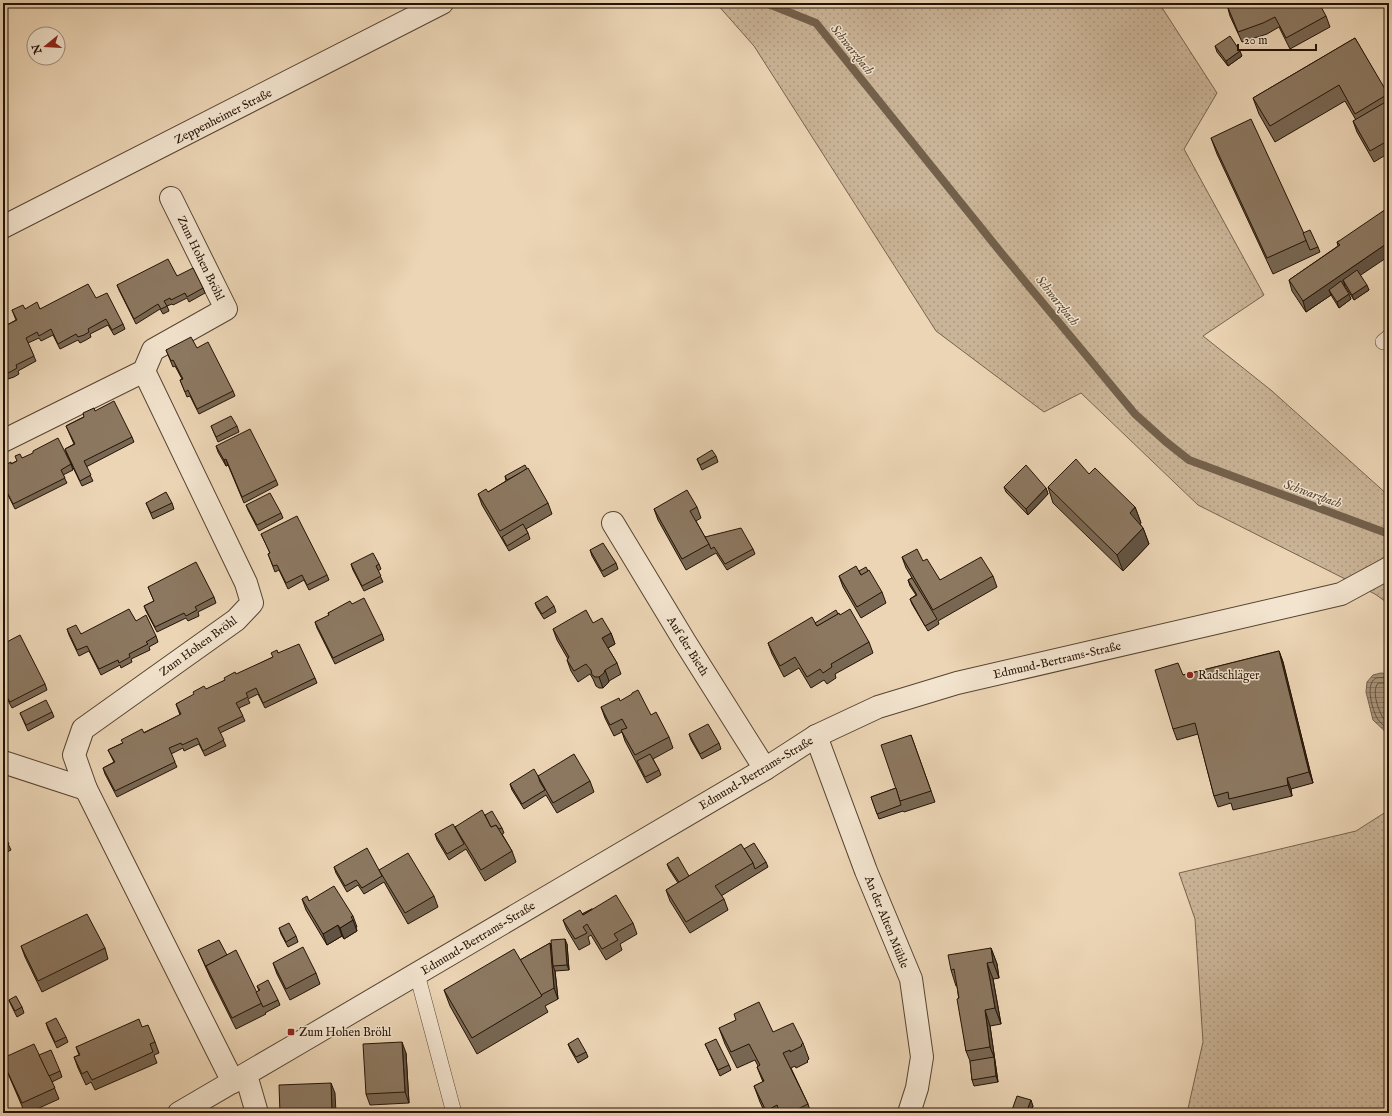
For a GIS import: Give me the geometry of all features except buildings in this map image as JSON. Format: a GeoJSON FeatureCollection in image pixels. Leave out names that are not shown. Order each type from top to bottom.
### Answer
{"type":"FeatureCollection","features":[{"type":"Feature","properties":{"kind":"street","name":"Zeppenheimer Straße"},"geometry":{"type":"LineString","coordinates":[[3,227],[442,3]]}},
{"type":"Feature","properties":{"kind":"street","name":"Zum Hohen Bröhl"},"geometry":{"type":"LineString","coordinates":[[171,198],[226,309],[153,350],[144,371],[246,583],[252,603],[236,620],[83,729],[74,755],[86,789],[257,1113]]}},
{"type":"Feature","properties":{"kind":"street"},"geometry":{"type":"LineString","coordinates":[[3,441],[144,371]]}},
{"type":"Feature","properties":{"kind":"street","name":"Auf der Bieth"},"geometry":{"type":"LineString","coordinates":[[613,522],[685,642],[765,769]]}},
{"type":"Feature","properties":{"kind":"street","name":"Edmund-Bertrams-Straße"},"geometry":{"type":"LineString","coordinates":[[179,1113],[765,769],[816,736],[878,707],[957,683],[1342,594],[1389,568]]}},
{"type":"Feature","properties":{"kind":"street","name":"An der Alten Mühle"},"geometry":{"type":"LineString","coordinates":[[816,736],[866,871],[911,979],[922,1057],[917,1088],[909,1113]]}},
{"type":"Feature","properties":{"kind":"street"},"geometry":{"type":"LineString","coordinates":[[3,762],[86,789]]}},
{"type":"Feature","properties":{"kind":"lane"},"geometry":{"type":"LineString","coordinates":[[418,974],[454,1113]]}},
{"type":"Feature","properties":{"kind":"shaded area"},"geometry":{"type":"Polygon","coordinates":[[[716,3],[1159,3],[1217,93],[1184,149],[1264,295],[1203,336],[1272,391],[1389,496],[1389,604],[1375,594],[1198,505],[1081,393],[1044,412],[936,331],[754,46],[716,3]]]}},
{"type":"Feature","properties":{"kind":"shaded area"},"geometry":{"type":"Polygon","coordinates":[[[1389,810],[1389,1113],[1187,1113],[1203,1042],[1195,919],[1179,873],[1356,831],[1389,810]]]}},
{"type":"Feature","properties":{"kind":"water"},"geometry":{"type":"Polygon","coordinates":[[[1381,673],[1389,674],[1389,735],[1373,720],[1366,692],[1367,682],[1373,675],[1381,673]]]}},
{"type":"Feature","properties":{"kind":"waterway","name":"Schwarzbach"},"geometry":{"type":"LineString","coordinates":[[766,3],[816,23],[1003,255],[1135,414],[1165,441],[1189,460],[1389,534]]}},
{"type":"Feature","properties":{"kind":"place","name":"Radschläger"},"geometry":{"type":"Point","coordinates":[1190,675]}},
{"type":"Feature","properties":{"kind":"place","name":"Zum Hohen Bröhl"},"geometry":{"type":"Point","coordinates":[291,1032]}}]}
